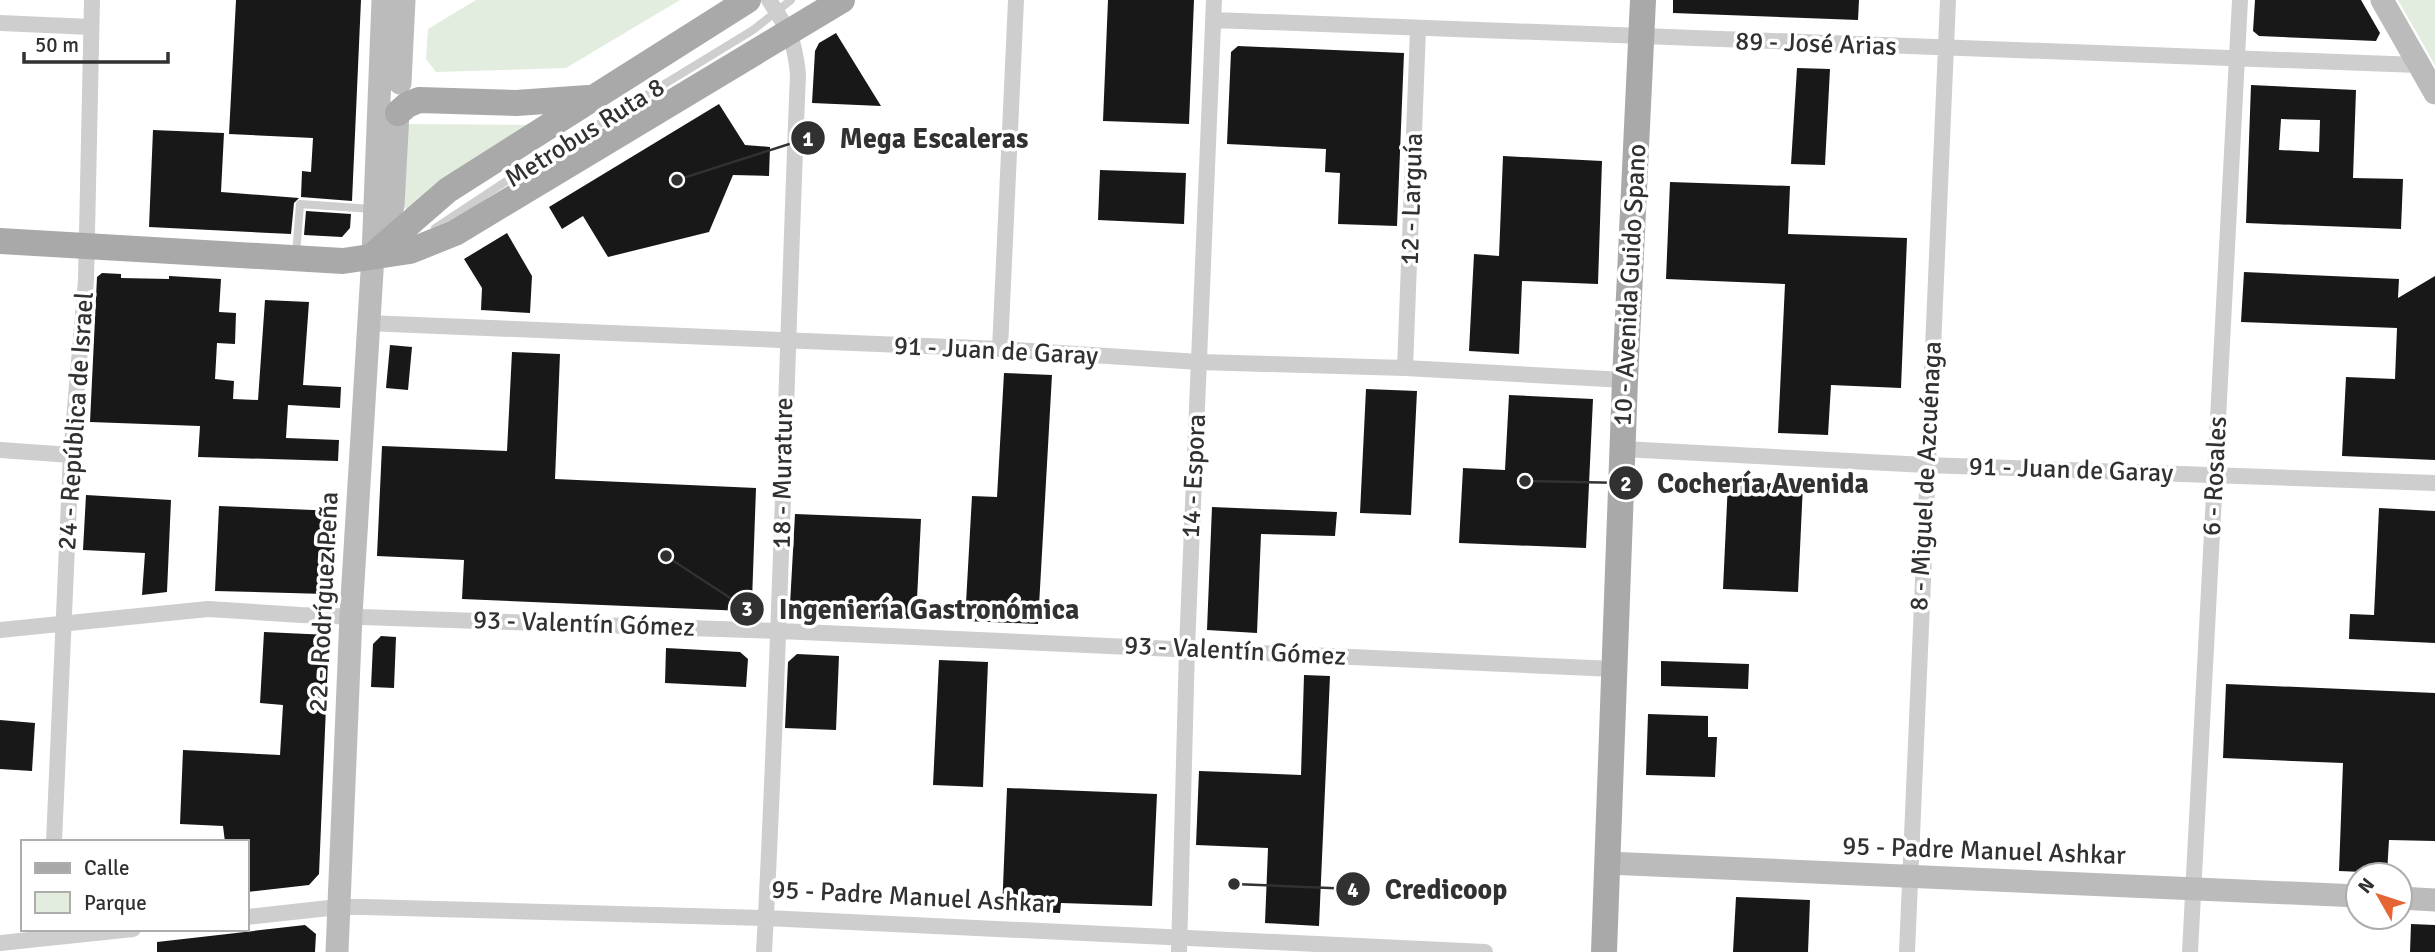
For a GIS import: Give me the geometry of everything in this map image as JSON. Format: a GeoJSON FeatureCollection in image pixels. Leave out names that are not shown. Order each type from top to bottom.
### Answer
{"type":"FeatureCollection","features":[{"type":"Feature","properties":{"kind":"main road"},"geometry":{"type":"LineString","coordinates":[[373,255],[434,200],[748,0]]}},
{"type":"Feature","properties":{"kind":"main road"},"geometry":{"type":"LineString","coordinates":[[0,241],[343,261],[410,251],[455,233],[778,14],[842,0]]}},
{"type":"Feature","properties":{"kind":"main road","name":"10 - Avenida Guido Spano"},"geometry":{"type":"LineString","coordinates":[[1604,952],[1625,380],[1643,0]]}},
{"type":"Feature","properties":{"kind":"main road"},"geometry":{"type":"LineString","coordinates":[[406,99],[516,103],[593,97]]}},
{"type":"Feature","properties":{"kind":"street","name":"24 - República de Israel"},"geometry":{"type":"LineString","coordinates":[[54,840],[71,455],[86,280],[92,0]]}},
{"type":"Feature","properties":{"kind":"street","name":"22 - Rodríguez Peña"},"geometry":{"type":"LineString","coordinates":[[337,952],[351,615],[373,255],[383,0]]}},
{"type":"Feature","properties":{"kind":"street","name":"22 - Rodríguez Peña"},"geometry":{"type":"LineString","coordinates":[[373,255],[393,206],[406,99],[404,0]]}},
{"type":"Feature","properties":{"kind":"street"},"geometry":{"type":"LineString","coordinates":[[1000,349],[1016,0]]}},
{"type":"Feature","properties":{"kind":"street","name":"14 - Espora"},"geometry":{"type":"LineString","coordinates":[[1179,944],[1187,648],[1214,0]]}},
{"type":"Feature","properties":{"kind":"street","name":"8 - Miguel de Azcuénaga"},"geometry":{"type":"LineString","coordinates":[[1907,952],[1948,0]]}},
{"type":"Feature","properties":{"kind":"street","name":"6 - Rosales"},"geometry":{"type":"LineString","coordinates":[[2190,952],[2240,0]]}},
{"type":"Feature","properties":{"kind":"street"},"geometry":{"type":"LineString","coordinates":[[2382,0],[2435,93]]}},
{"type":"Feature","properties":{"kind":"street","name":"18 - Murature"},"geometry":{"type":"LineString","coordinates":[[764,952],[779,631],[798,74],[795,50],[778,14]]}},
{"type":"Feature","properties":{"kind":"street","name":"89 - José Arias"},"geometry":{"type":"LineString","coordinates":[[1214,20],[2418,65]]}},
{"type":"Feature","properties":{"kind":"street"},"geometry":{"type":"LineString","coordinates":[[0,23],[91,27]]}},
{"type":"Feature","properties":{"kind":"street","name":"12 - Larguía"},"geometry":{"type":"LineString","coordinates":[[1405,368],[1418,29]]}},
{"type":"Feature","properties":{"kind":"street","name":"91 - Juan de Garay"},"geometry":{"type":"LineString","coordinates":[[367,323],[1000,349],[1199,362],[1405,368],[1625,380]]}},
{"type":"Feature","properties":{"kind":"street","name":"91 - Juan de Garay"},"geometry":{"type":"LineString","coordinates":[[1623,449],[1926,465],[2435,483]]}},
{"type":"Feature","properties":{"kind":"street"},"geometry":{"type":"LineString","coordinates":[[0,450],[71,455]]}},
{"type":"Feature","properties":{"kind":"street","name":"93 - Valentín Gómez"},"geometry":{"type":"LineString","coordinates":[[0,630],[208,609],[1187,648],[1615,669]]}},
{"type":"Feature","properties":{"kind":"street","name":"95 - Padre Manuel Ashkar"},"geometry":{"type":"LineString","coordinates":[[1607,863],[2344,895]]}},
{"type":"Feature","properties":{"kind":"street"},"geometry":{"type":"LineString","coordinates":[[2414,899],[2435,900]]}},
{"type":"Feature","properties":{"kind":"street","name":"95 - Padre Manuel Ashkar"},"geometry":{"type":"LineString","coordinates":[[248,917],[338,907],[766,918],[1179,944],[1485,952]]}},
{"type":"Feature","properties":{"kind":"street"},"geometry":{"type":"LineString","coordinates":[[0,943],[50,934],[100,931]]}},
{"type":"Feature","properties":{"kind":"lane"},"geometry":{"type":"LineString","coordinates":[[778,14],[791,0]]}},
{"type":"Feature","properties":{"kind":"lane"},"geometry":{"type":"LineString","coordinates":[[778,14],[824,0]]}},
{"type":"Feature","properties":{"kind":"lane"},"geometry":{"type":"LineString","coordinates":[[296,258],[300,204],[374,209]]}},
{"type":"Feature","properties":{"kind":"green space"},"geometry":{"type":"Polygon","coordinates":[[[476,0],[680,0],[566,68],[436,72],[426,59],[428,29],[476,0]]]}},
{"type":"Feature","properties":{"kind":"green space"},"geometry":{"type":"Polygon","coordinates":[[[2398,0],[2435,0],[2435,65],[2398,0]]]}},
{"type":"Feature","properties":{"kind":"green space"},"geometry":{"type":"Polygon","coordinates":[[[406,124],[526,125],[525,133],[406,209],[401,202],[406,124]]]}},
{"type":"Feature","properties":{"kind":"building"},"geometry":{"type":"Polygon","coordinates":[[[236,0],[361,0],[352,201],[301,197],[302,171],[311,172],[313,138],[229,134],[236,0]]]}},
{"type":"Feature","properties":{"kind":"building"},"geometry":{"type":"Polygon","coordinates":[[[1108,0],[1194,0],[1189,124],[1103,121],[1108,0]]]}},
{"type":"Feature","properties":{"kind":"building"},"geometry":{"type":"Polygon","coordinates":[[[1673,0],[1859,0],[1858,20],[1673,13],[1673,0]]]}},
{"type":"Feature","properties":{"kind":"building"},"geometry":{"type":"Polygon","coordinates":[[[2255,0],[2361,0],[2380,33],[2376,41],[2259,36],[2253,31],[2255,0]]]}},
{"type":"Feature","properties":{"kind":"building"},"geometry":{"type":"Polygon","coordinates":[[[836,33],[881,106],[812,103],[815,51],[819,43],[836,33]]]}},
{"type":"Feature","properties":{"kind":"building"},"geometry":{"type":"Polygon","coordinates":[[[1238,46],[1404,53],[1397,226],[1338,224],[1340,173],[1325,172],[1326,149],[1227,144],[1231,52],[1238,46]]]}},
{"type":"Feature","properties":{"kind":"building"},"geometry":{"type":"Polygon","coordinates":[[[1797,68],[1830,69],[1825,165],[1791,164],[1797,68]]]}},
{"type":"Feature","properties":{"kind":"building"},"geometry":{"type":"Polygon","coordinates":[[[2251,85],[2356,90],[2353,178],[2403,179],[2401,229],[2246,223],[2251,85]],[[2281,119],[2279,150],[2319,152],[2320,120],[2281,119]]]}},
{"type":"Feature","properties":{"kind":"building"},"geometry":{"type":"Polygon","coordinates":[[[719,104],[745,145],[770,147],[769,176],[733,175],[709,232],[608,257],[583,216],[562,229],[549,207],[719,104]]]}},
{"type":"Feature","properties":{"kind":"building"},"geometry":{"type":"Polygon","coordinates":[[[153,130],[224,133],[221,192],[299,198],[294,203],[291,234],[149,227],[153,130]]]}},
{"type":"Feature","properties":{"kind":"building"},"geometry":{"type":"Polygon","coordinates":[[[1503,156],[1602,161],[1598,284],[1522,281],[1519,354],[1469,351],[1474,254],[1499,256],[1503,156]]]}},
{"type":"Feature","properties":{"kind":"building"},"geometry":{"type":"Polygon","coordinates":[[[1100,170],[1186,173],[1184,224],[1098,220],[1100,170]]]}},
{"type":"Feature","properties":{"kind":"building"},"geometry":{"type":"Polygon","coordinates":[[[1670,182],[1790,186],[1788,234],[1907,238],[1901,388],[1831,385],[1828,435],[1778,433],[1785,284],[1666,279],[1670,182]]]}},
{"type":"Feature","properties":{"kind":"building"},"geometry":{"type":"Polygon","coordinates":[[[306,211],[351,214],[350,228],[342,237],[304,235],[306,211]]]}},
{"type":"Feature","properties":{"kind":"building"},"geometry":{"type":"Polygon","coordinates":[[[507,233],[532,276],[530,313],[481,310],[482,288],[464,259],[507,233]]]}},
{"type":"Feature","properties":{"kind":"building"},"geometry":{"type":"Polygon","coordinates":[[[2244,272],[2399,279],[2398,298],[2435,276],[2435,460],[2342,456],[2346,377],[2395,379],[2397,328],[2241,322],[2244,272]]]}},
{"type":"Feature","properties":{"kind":"building"},"geometry":{"type":"Polygon","coordinates":[[[102,273],[121,274],[121,278],[169,279],[169,276],[221,279],[219,312],[236,313],[235,344],[217,343],[215,379],[234,381],[233,399],[258,400],[265,300],[309,302],[303,385],[341,387],[340,408],[288,405],[286,438],[339,440],[338,461],[198,457],[200,426],[90,422],[97,277],[102,273]]]}},
{"type":"Feature","properties":{"kind":"building"},"geometry":{"type":"Polygon","coordinates":[[[390,345],[412,347],[408,390],[386,388],[390,345]]]}},
{"type":"Feature","properties":{"kind":"building"},"geometry":{"type":"Polygon","coordinates":[[[512,352],[560,354],[555,479],[756,488],[752,601],[744,611],[462,599],[464,560],[377,556],[382,446],[507,451],[512,352]]]}},
{"type":"Feature","properties":{"kind":"building"},"geometry":{"type":"Polygon","coordinates":[[[1004,373],[1052,375],[1038,624],[965,621],[972,496],[997,497],[1004,373]]]}},
{"type":"Feature","properties":{"kind":"building"},"geometry":{"type":"Polygon","coordinates":[[[1366,389],[1417,391],[1411,515],[1360,513],[1366,389]]]}},
{"type":"Feature","properties":{"kind":"building"},"geometry":{"type":"Polygon","coordinates":[[[1509,395],[1593,399],[1586,548],[1459,543],[1463,468],[1505,470],[1509,395]]]}},
{"type":"Feature","properties":{"kind":"building"},"geometry":{"type":"Polygon","coordinates":[[[1728,482],[1803,484],[1798,592],[1723,589],[1728,482]]]}},
{"type":"Feature","properties":{"kind":"building"},"geometry":{"type":"Polygon","coordinates":[[[86,495],[171,500],[167,592],[142,595],[145,553],[83,550],[86,495]]]}},
{"type":"Feature","properties":{"kind":"building"},"geometry":{"type":"Polygon","coordinates":[[[219,506],[336,511],[332,588],[326,594],[215,591],[219,506]]]}},
{"type":"Feature","properties":{"kind":"building"},"geometry":{"type":"Polygon","coordinates":[[[1212,507],[1337,512],[1335,536],[1261,534],[1257,633],[1207,630],[1212,507]]]}},
{"type":"Feature","properties":{"kind":"building"},"geometry":{"type":"Polygon","coordinates":[[[2379,508],[2435,511],[2435,643],[2349,639],[2350,614],[2374,615],[2379,508]]]}},
{"type":"Feature","properties":{"kind":"building"},"geometry":{"type":"Polygon","coordinates":[[[795,514],[921,519],[916,619],[798,614],[790,605],[795,514]]]}},
{"type":"Feature","properties":{"kind":"building"},"geometry":{"type":"Polygon","coordinates":[[[264,632],[329,635],[319,874],[309,885],[248,892],[248,840],[225,840],[223,826],[180,824],[183,750],[280,755],[283,705],[260,703],[264,632]]]}},
{"type":"Feature","properties":{"kind":"building"},"geometry":{"type":"Polygon","coordinates":[[[381,636],[396,637],[394,688],[371,687],[373,644],[381,636]]]}},
{"type":"Feature","properties":{"kind":"building"},"geometry":{"type":"Polygon","coordinates":[[[666,648],[740,652],[748,659],[746,687],[665,683],[666,648]]]}},
{"type":"Feature","properties":{"kind":"building"},"geometry":{"type":"Polygon","coordinates":[[[797,654],[839,656],[836,730],[785,728],[788,662],[797,654]]]}},
{"type":"Feature","properties":{"kind":"building"},"geometry":{"type":"Polygon","coordinates":[[[939,660],[988,662],[983,787],[933,785],[939,660]]]}},
{"type":"Feature","properties":{"kind":"building"},"geometry":{"type":"Polygon","coordinates":[[[1661,661],[1749,664],[1748,689],[1661,686],[1661,661]]]}},
{"type":"Feature","properties":{"kind":"building"},"geometry":{"type":"Polygon","coordinates":[[[1304,675],[1330,676],[1319,926],[1265,923],[1268,848],[1196,845],[1199,771],[1301,775],[1304,675]]]}},
{"type":"Feature","properties":{"kind":"building"},"geometry":{"type":"Polygon","coordinates":[[[2226,684],[2435,693],[2435,841],[2389,840],[2388,861],[2344,861],[2344,871],[2339,871],[2343,763],[2223,758],[2226,684]]]}},
{"type":"Feature","properties":{"kind":"building"},"geometry":{"type":"Polygon","coordinates":[[[1648,714],[1708,716],[1708,737],[1717,737],[1715,777],[1646,775],[1648,714]]]}},
{"type":"Feature","properties":{"kind":"building"},"geometry":{"type":"Polygon","coordinates":[[[0,720],[35,723],[32,771],[0,769],[0,720]]]}},
{"type":"Feature","properties":{"kind":"building"},"geometry":{"type":"Polygon","coordinates":[[[1007,788],[1157,794],[1152,906],[1061,903],[1060,913],[1002,911],[1007,788]]]}},
{"type":"Feature","properties":{"kind":"building"},"geometry":{"type":"Polygon","coordinates":[[[1736,897],[1810,900],[1808,952],[1733,952],[1736,897]]]}},
{"type":"Feature","properties":{"kind":"building"},"geometry":{"type":"Polygon","coordinates":[[[2414,924],[2435,925],[2435,952],[2410,952],[2411,931],[2414,931],[2414,924]]]}},
{"type":"Feature","properties":{"kind":"building"},"geometry":{"type":"Polygon","coordinates":[[[305,925],[316,934],[315,952],[157,952],[157,942],[305,925]]]}},
{"type":"Feature","properties":{"kind":"place","name":"Mega Escaleras"},"geometry":{"type":"Point","coordinates":[677,180]}},
{"type":"Feature","properties":{"kind":"place","name":"Cochería Avenida"},"geometry":{"type":"Point","coordinates":[1525,481]}},
{"type":"Feature","properties":{"kind":"place","name":"Ingeniería Gastronómica"},"geometry":{"type":"Point","coordinates":[666,556]}},
{"type":"Feature","properties":{"kind":"place","name":"Credicoop"},"geometry":{"type":"Point","coordinates":[1234,884]}}]}
